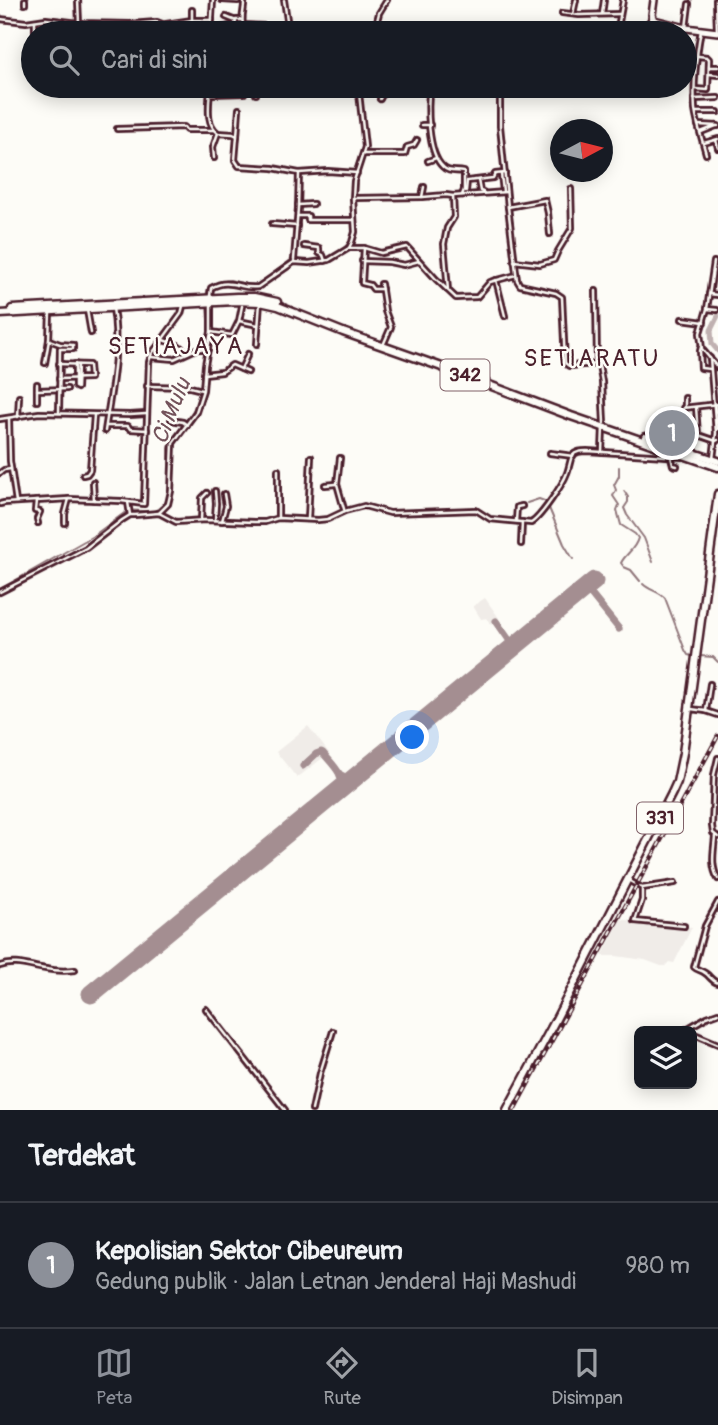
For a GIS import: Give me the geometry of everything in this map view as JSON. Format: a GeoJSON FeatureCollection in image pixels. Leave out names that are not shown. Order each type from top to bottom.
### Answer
{"type":"FeatureCollection","features":[{"type":"Feature","properties":{"kind":"main road","name":"342"},"geometry":{"type":"LineString","coordinates":[[227,300],[254,297],[279,302],[572,414],[716,463]]}},
{"type":"Feature","properties":{"kind":"main road","name":"342"},"geometry":{"type":"LineString","coordinates":[[0,312],[87,310],[208,300]]}},
{"type":"Feature","properties":{"kind":"main road","name":"342"},"geometry":{"type":"LineString","coordinates":[[0,312],[208,300],[260,302],[278,306],[343,332],[384,342],[572,414]]}},
{"type":"Feature","properties":{"kind":"main road","name":"342"},"geometry":{"type":"LineString","coordinates":[[633,435],[692,458],[716,463]]}},
{"type":"Feature","properties":{"kind":"main road","name":"331"},"geometry":{"type":"LineString","coordinates":[[507,1110],[677,782],[718,494]]}},
{"type":"Feature","properties":{"kind":"street"},"geometry":{"type":"LineString","coordinates":[[78,0],[79,21]]}},
{"type":"Feature","properties":{"kind":"street"},"geometry":{"type":"LineString","coordinates":[[187,21],[212,20],[213,0]]}},
{"type":"Feature","properties":{"kind":"street"},"geometry":{"type":"LineString","coordinates":[[222,0],[238,1]]}},
{"type":"Feature","properties":{"kind":"street"},"geometry":{"type":"LineString","coordinates":[[226,17],[242,20],[244,0]]}},
{"type":"Feature","properties":{"kind":"street"},"geometry":{"type":"LineString","coordinates":[[284,0],[287,21]]}},
{"type":"Feature","properties":{"kind":"street"},"geometry":{"type":"LineString","coordinates":[[377,21],[387,0]]}},
{"type":"Feature","properties":{"kind":"street"},"geometry":{"type":"LineString","coordinates":[[573,14],[576,0]]}},
{"type":"Feature","properties":{"kind":"street"},"geometry":{"type":"LineString","coordinates":[[602,14],[604,0]]}},
{"type":"Feature","properties":{"kind":"street"},"geometry":{"type":"LineString","coordinates":[[619,21],[623,0]]}},
{"type":"Feature","properties":{"kind":"street"},"geometry":{"type":"LineString","coordinates":[[650,21],[654,0]]}},
{"type":"Feature","properties":{"kind":"street"},"geometry":{"type":"LineString","coordinates":[[697,29],[717,32],[716,0]]}},
{"type":"Feature","properties":{"kind":"street"},"geometry":{"type":"LineString","coordinates":[[687,21],[689,4]]}},
{"type":"Feature","properties":{"kind":"street"},"geometry":{"type":"LineString","coordinates":[[192,10],[192,20]]}},
{"type":"Feature","properties":{"kind":"street"},"geometry":{"type":"LineString","coordinates":[[562,13],[620,14]]}},
{"type":"Feature","properties":{"kind":"street"},"geometry":{"type":"LineString","coordinates":[[652,18],[658,21]]}},
{"type":"Feature","properties":{"kind":"street"},"geometry":{"type":"LineString","coordinates":[[0,19],[21,21]]}},
{"type":"Feature","properties":{"kind":"street"},"geometry":{"type":"LineString","coordinates":[[35,21],[62,21]]}},
{"type":"Feature","properties":{"kind":"street"},"geometry":{"type":"LineString","coordinates":[[697,52],[701,30]]}},
{"type":"Feature","properties":{"kind":"street"},"geometry":{"type":"LineString","coordinates":[[697,58],[708,57],[707,99]]}},
{"type":"Feature","properties":{"kind":"street"},"geometry":{"type":"LineString","coordinates":[[709,67],[718,67]]}},
{"type":"Feature","properties":{"kind":"street"},"geometry":{"type":"LineString","coordinates":[[709,74],[718,75]]}},
{"type":"Feature","properties":{"kind":"street"},"geometry":{"type":"LineString","coordinates":[[697,89],[708,90]]}},
{"type":"Feature","properties":{"kind":"street"},"geometry":{"type":"LineString","coordinates":[[706,154],[695,112],[695,99],[718,97]]}},
{"type":"Feature","properties":{"kind":"street"},"geometry":{"type":"LineString","coordinates":[[210,98],[209,116],[213,130]]}},
{"type":"Feature","properties":{"kind":"street"},"geometry":{"type":"LineString","coordinates":[[159,513],[168,504],[171,491],[173,445],[185,423],[196,412],[200,389],[206,375],[211,332],[208,300],[210,290],[229,282],[251,288],[258,287],[294,260],[325,260],[339,255],[349,248],[355,236],[354,172],[364,154],[365,139],[360,98]]}},
{"type":"Feature","properties":{"kind":"street"},"geometry":{"type":"LineString","coordinates":[[432,98],[430,125],[436,158],[447,170],[464,172],[462,195]]}},
{"type":"Feature","properties":{"kind":"street"},"geometry":{"type":"LineString","coordinates":[[500,98],[503,174],[518,284],[556,293],[562,298],[566,364],[597,364]]}},
{"type":"Feature","properties":{"kind":"street"},"geometry":{"type":"LineString","coordinates":[[239,109],[235,160],[237,164],[299,173],[328,170],[354,172]]}},
{"type":"Feature","properties":{"kind":"street"},"geometry":{"type":"LineString","coordinates":[[695,112],[718,112]]}},
{"type":"Feature","properties":{"kind":"street"},"geometry":{"type":"LineString","coordinates":[[422,125],[430,125]]}},
{"type":"Feature","properties":{"kind":"street"},"geometry":{"type":"LineString","coordinates":[[698,125],[717,126]]}},
{"type":"Feature","properties":{"kind":"street"},"geometry":{"type":"LineString","coordinates":[[701,132],[717,126]]}},
{"type":"Feature","properties":{"kind":"street"},"geometry":{"type":"LineString","coordinates":[[117,128],[185,127],[186,130],[213,130],[237,136]]}},
{"type":"Feature","properties":{"kind":"street"},"geometry":{"type":"LineString","coordinates":[[214,158],[218,133]]}},
{"type":"Feature","properties":{"kind":"street"},"geometry":{"type":"LineString","coordinates":[[364,154],[405,153],[407,147],[414,145],[417,140]]}},
{"type":"Feature","properties":{"kind":"street"},"geometry":{"type":"LineString","coordinates":[[703,144],[717,140],[718,148]]}},
{"type":"Feature","properties":{"kind":"street"},"geometry":{"type":"LineString","coordinates":[[428,161],[436,158]]}},
{"type":"Feature","properties":{"kind":"street"},"geometry":{"type":"LineString","coordinates":[[294,260],[299,173]]}},
{"type":"Feature","properties":{"kind":"street"},"geometry":{"type":"LineString","coordinates":[[466,191],[466,181],[503,174]]}},
{"type":"Feature","properties":{"kind":"street"},"geometry":{"type":"LineString","coordinates":[[478,180],[480,192],[495,191]]}},
{"type":"Feature","properties":{"kind":"street"},"geometry":{"type":"LineString","coordinates":[[422,197],[424,187]]}},
{"type":"Feature","properties":{"kind":"street"},"geometry":{"type":"LineString","coordinates":[[514,261],[540,264],[555,260],[572,228],[571,189]]}},
{"type":"Feature","properties":{"kind":"street"},"geometry":{"type":"LineString","coordinates":[[353,198],[453,196],[505,191]]}},
{"type":"Feature","properties":{"kind":"street"},"geometry":{"type":"LineString","coordinates":[[448,290],[444,243],[447,228],[454,216],[453,196]]}},
{"type":"Feature","properties":{"kind":"street"},"geometry":{"type":"LineString","coordinates":[[508,207],[545,201],[550,234]]}},
{"type":"Feature","properties":{"kind":"street"},"geometry":{"type":"LineString","coordinates":[[298,205],[313,204]]}},
{"type":"Feature","properties":{"kind":"street"},"geometry":{"type":"LineString","coordinates":[[298,216],[308,216],[308,219],[353,220]]}},
{"type":"Feature","properties":{"kind":"street"},"geometry":{"type":"LineString","coordinates":[[272,224],[297,226]]}},
{"type":"Feature","properties":{"kind":"street"},"geometry":{"type":"LineString","coordinates":[[304,246],[319,247],[325,260]]}},
{"type":"Feature","properties":{"kind":"street"},"geometry":{"type":"LineString","coordinates":[[349,248],[383,253],[407,247],[456,298],[477,297],[489,283],[516,275]]}},
{"type":"Feature","properties":{"kind":"street"},"geometry":{"type":"LineString","coordinates":[[363,248],[362,283],[373,289],[382,289]]}},
{"type":"Feature","properties":{"kind":"street"},"geometry":{"type":"LineString","coordinates":[[362,261],[404,265],[419,261]]}},
{"type":"Feature","properties":{"kind":"street"},"geometry":{"type":"LineString","coordinates":[[700,330],[715,265]]}},
{"type":"Feature","properties":{"kind":"street"},"geometry":{"type":"LineString","coordinates":[[496,280],[505,316]]}},
{"type":"Feature","properties":{"kind":"street"},"geometry":{"type":"LineString","coordinates":[[381,284],[391,327],[384,342]]}},
{"type":"Feature","properties":{"kind":"street"},"geometry":{"type":"LineString","coordinates":[[596,292],[597,364],[601,372],[604,425],[602,452]]}},
{"type":"Feature","properties":{"kind":"street"},"geometry":{"type":"LineString","coordinates":[[709,294],[718,295]]}},
{"type":"Feature","properties":{"kind":"street"},"geometry":{"type":"LineString","coordinates":[[257,344],[260,302]]}},
{"type":"Feature","properties":{"kind":"street"},"geometry":{"type":"LineString","coordinates":[[0,504],[69,499],[143,505],[150,357],[181,314],[183,304]]}},
{"type":"Feature","properties":{"kind":"street"},"geometry":{"type":"LineString","coordinates":[[211,332],[232,335],[242,306]]}},
{"type":"Feature","properties":{"kind":"street"},"geometry":{"type":"LineString","coordinates":[[105,431],[115,370],[116,331],[113,308]]}},
{"type":"Feature","properties":{"kind":"street"},"geometry":{"type":"LineString","coordinates":[[707,309],[717,310]]}},
{"type":"Feature","properties":{"kind":"street"},"geometry":{"type":"LineString","coordinates":[[87,310],[91,333]]}},
{"type":"Feature","properties":{"kind":"street"},"geometry":{"type":"LineString","coordinates":[[45,363],[50,312]]}},
{"type":"Feature","properties":{"kind":"street"},"geometry":{"type":"LineString","coordinates":[[682,319],[704,321]]}},
{"type":"Feature","properties":{"kind":"street"},"geometry":{"type":"LineString","coordinates":[[239,321],[258,325]]}},
{"type":"Feature","properties":{"kind":"street"},"geometry":{"type":"LineString","coordinates":[[696,321],[700,330],[701,368],[710,369]]}},
{"type":"Feature","properties":{"kind":"street"},"geometry":{"type":"LineString","coordinates":[[49,340],[60,347],[59,413]]}},
{"type":"Feature","properties":{"kind":"street"},"geometry":{"type":"LineString","coordinates":[[163,340],[184,350]]}},
{"type":"Feature","properties":{"kind":"street"},"geometry":{"type":"LineString","coordinates":[[701,347],[718,368]]}},
{"type":"Feature","properties":{"kind":"street"},"geometry":{"type":"LineString","coordinates":[[150,357],[174,359],[196,349],[207,349]]}},
{"type":"Feature","properties":{"kind":"street"},"geometry":{"type":"LineString","coordinates":[[241,369],[248,354]]}},
{"type":"Feature","properties":{"kind":"street"},"geometry":{"type":"LineString","coordinates":[[710,358],[717,432],[716,463]]}},
{"type":"Feature","properties":{"kind":"street"},"geometry":{"type":"LineString","coordinates":[[59,363],[90,365],[91,377],[59,379]]}},
{"type":"Feature","properties":{"kind":"street"},"geometry":{"type":"LineString","coordinates":[[76,364],[76,379]]}},
{"type":"Feature","properties":{"kind":"street"},"geometry":{"type":"LineString","coordinates":[[206,375],[224,372],[232,365],[248,372]]}},
{"type":"Feature","properties":{"kind":"street"},"geometry":{"type":"LineString","coordinates":[[37,384],[37,401]]}},
{"type":"Feature","properties":{"kind":"street"},"geometry":{"type":"LineString","coordinates":[[147,386],[200,389]]}},
{"type":"Feature","properties":{"kind":"street"},"geometry":{"type":"LineString","coordinates":[[37,390],[66,389]]}},
{"type":"Feature","properties":{"kind":"street"},"geometry":{"type":"LineString","coordinates":[[18,417],[19,397]]}},
{"type":"Feature","properties":{"kind":"street"},"geometry":{"type":"LineString","coordinates":[[685,398],[683,430],[717,441]]}},
{"type":"Feature","properties":{"kind":"street"},"geometry":{"type":"LineString","coordinates":[[685,407],[715,404]]}},
{"type":"Feature","properties":{"kind":"street"},"geometry":{"type":"LineString","coordinates":[[696,407],[698,436]]}},
{"type":"Feature","properties":{"kind":"street"},"geometry":{"type":"LineString","coordinates":[[0,419],[26,414],[146,414]]}},
{"type":"Feature","properties":{"kind":"street"},"geometry":{"type":"LineString","coordinates":[[83,475],[90,470],[94,415]]}},
{"type":"Feature","properties":{"kind":"street"},"geometry":{"type":"LineString","coordinates":[[9,418],[9,453],[16,502]]}},
{"type":"Feature","properties":{"kind":"street"},"geometry":{"type":"LineString","coordinates":[[171,420],[185,423]]}},
{"type":"Feature","properties":{"kind":"street"},"geometry":{"type":"LineString","coordinates":[[106,426],[128,426],[130,429],[147,430]]}},
{"type":"Feature","properties":{"kind":"street"},"geometry":{"type":"LineString","coordinates":[[551,453],[572,456],[580,451],[692,458]]}},
{"type":"Feature","properties":{"kind":"street"},"geometry":{"type":"LineString","coordinates":[[0,592],[86,548],[130,513],[159,513],[176,522],[265,522],[278,518],[328,519],[359,506],[390,513],[477,510],[490,519],[534,522],[566,476],[572,456]]}},
{"type":"Feature","properties":{"kind":"street"},"geometry":{"type":"LineString","coordinates":[[308,519],[311,457]]}},
{"type":"Feature","properties":{"kind":"street"},"geometry":{"type":"LineString","coordinates":[[671,457],[673,465],[677,466]]}},
{"type":"Feature","properties":{"kind":"street"},"geometry":{"type":"LineString","coordinates":[[340,458],[337,484],[345,511]]}},
{"type":"Feature","properties":{"kind":"street"},"geometry":{"type":"LineString","coordinates":[[0,473],[11,469]]}},
{"type":"Feature","properties":{"kind":"street"},"geometry":{"type":"LineString","coordinates":[[278,470],[278,518]]}},
{"type":"Feature","properties":{"kind":"street"},"geometry":{"type":"LineString","coordinates":[[93,482],[94,500]]}},
{"type":"Feature","properties":{"kind":"street"},"geometry":{"type":"LineString","coordinates":[[325,485],[337,484]]}},
{"type":"Feature","properties":{"kind":"street"},"geometry":{"type":"LineString","coordinates":[[215,491],[215,520]]}},
{"type":"Feature","properties":{"kind":"street"},"geometry":{"type":"LineString","coordinates":[[201,520],[202,498],[206,494]]}},
{"type":"Feature","properties":{"kind":"street"},"geometry":{"type":"LineString","coordinates":[[222,521],[226,506],[224,494]]}},
{"type":"Feature","properties":{"kind":"street"},"geometry":{"type":"LineString","coordinates":[[65,523],[69,499]]}},
{"type":"Feature","properties":{"kind":"street"},"geometry":{"type":"LineString","coordinates":[[36,501],[35,511],[40,512],[37,523]]}},
{"type":"Feature","properties":{"kind":"street"},"geometry":{"type":"LineString","coordinates":[[129,504],[130,513]]}},
{"type":"Feature","properties":{"kind":"street"},"geometry":{"type":"LineString","coordinates":[[516,522],[517,507],[523,506]]}},
{"type":"Feature","properties":{"kind":"street"},"geometry":{"type":"LineString","coordinates":[[521,544],[522,523]]}},
{"type":"Feature","properties":{"kind":"street"},"geometry":{"type":"LineString","coordinates":[[706,711],[710,684]]}},
{"type":"Feature","properties":{"kind":"street"},"geometry":{"type":"LineString","coordinates":[[689,709],[718,715]]}},
{"type":"Feature","properties":{"kind":"street"},"geometry":{"type":"LineString","coordinates":[[718,758],[713,786],[712,829],[716,836],[713,865],[718,879]]}},
{"type":"Feature","properties":{"kind":"street"},"geometry":{"type":"LineString","coordinates":[[628,880],[642,888],[675,883]]}},
{"type":"Feature","properties":{"kind":"street"},"geometry":{"type":"LineString","coordinates":[[642,888],[642,900],[635,921],[684,926]]}},
{"type":"Feature","properties":{"kind":"street"},"geometry":{"type":"LineString","coordinates":[[718,902],[705,926],[694,966],[718,983]]}},
{"type":"Feature","properties":{"kind":"street"},"geometry":{"type":"LineString","coordinates":[[0,966],[17,964],[43,969],[75,970]]}},
{"type":"Feature","properties":{"kind":"street"},"geometry":{"type":"LineString","coordinates":[[205,1009],[285,1110]]}},
{"type":"Feature","properties":{"kind":"street"},"geometry":{"type":"LineString","coordinates":[[692,1026],[718,1013]]}},
{"type":"Feature","properties":{"kind":"street"},"geometry":{"type":"LineString","coordinates":[[312,1110],[333,1031]]}},
{"type":"Feature","properties":{"kind":"street"},"geometry":{"type":"LineString","coordinates":[[697,1036],[718,1044]]}},
{"type":"Feature","properties":{"kind":"shaded area"},"geometry":{"type":"Polygon","coordinates":[[[485,598],[499,618],[491,625],[487,618],[481,619],[473,606],[485,598]]]}},
{"type":"Feature","properties":{"kind":"shaded area"},"geometry":{"type":"Polygon","coordinates":[[[308,726],[329,753],[297,778],[276,752],[308,726]]]}},
{"type":"Feature","properties":{"kind":"shaded area"},"geometry":{"type":"Polygon","coordinates":[[[621,919],[692,927],[674,963],[661,966],[645,960],[602,956],[621,919]]]}},
{"type":"Feature","properties":{"kind":"waterway","name":"Ci Mulu"},"geometry":{"type":"LineString","coordinates":[[376,21],[385,0]]}},
{"type":"Feature","properties":{"kind":"waterway","name":"Ci Mulu"},"geometry":{"type":"LineString","coordinates":[[358,98],[363,136]]}},
{"type":"Feature","properties":{"kind":"waterway","name":"Ci Mulu"},"geometry":{"type":"LineString","coordinates":[[353,235],[351,185],[361,156]]}},
{"type":"Feature","properties":{"kind":"waterway","name":"Ci Mulu"},"geometry":{"type":"LineString","coordinates":[[328,259],[351,240]]}},
{"type":"Feature","properties":{"kind":"waterway","name":"Ci Mulu"},"geometry":{"type":"LineString","coordinates":[[206,296],[208,288],[219,282],[230,280],[253,286],[292,259],[316,261]]}},
{"type":"Feature","properties":{"kind":"waterway","name":"Ci Mulu"},"geometry":{"type":"LineString","coordinates":[[207,305],[209,335]]}},
{"type":"Feature","properties":{"kind":"waterway"},"geometry":{"type":"LineString","coordinates":[[718,316],[711,330],[712,344],[718,351]]}},
{"type":"Feature","properties":{"kind":"waterway","name":"Ci Mulu"},"geometry":{"type":"LineString","coordinates":[[170,485],[169,448],[172,439],[198,401],[206,350]]}},
{"type":"Feature","properties":{"kind":"waterway"},"geometry":{"type":"LineString","coordinates":[[619,467],[613,496],[619,505],[617,510],[621,525],[638,538],[621,563],[640,581]]}},
{"type":"Feature","properties":{"kind":"waterway"},"geometry":{"type":"LineString","coordinates":[[624,491],[628,497],[624,508],[644,538],[653,562]]}},
{"type":"Feature","properties":{"kind":"waterway","name":"Ci Mulu"},"geometry":{"type":"LineString","coordinates":[[0,589],[93,536],[127,511],[154,511],[169,498]]}},
{"type":"Feature","properties":{"kind":"waterway"},"geometry":{"type":"LineString","coordinates":[[527,503],[539,499],[547,502]]}},
{"type":"Feature","properties":{"kind":"waterway"},"geometry":{"type":"LineString","coordinates":[[549,508],[573,559]]}},
{"type":"Feature","properties":{"kind":"waterway"},"geometry":{"type":"LineString","coordinates":[[643,584],[665,598],[685,650],[692,656]]}},
{"type":"Feature","properties":{"kind":"waterway"},"geometry":{"type":"LineString","coordinates":[[700,656],[713,657],[718,662]]}},
{"type":"Feature","properties":{"kind":"taxiway"},"geometry":{"type":"LineString","coordinates":[[586,588],[619,629]]}},
{"type":"Feature","properties":{"kind":"taxiway"},"geometry":{"type":"LineString","coordinates":[[496,621],[514,647]]}},
{"type":"Feature","properties":{"kind":"taxiway"},"geometry":{"type":"LineString","coordinates":[[303,766],[316,754],[323,753],[340,775],[340,790]]}},
{"type":"Feature","properties":{"kind":"taxiway"},"geometry":{"type":"LineString","coordinates":[[341,775],[347,778],[355,777]]}},
{"type":"Feature","properties":{"kind":"runway"},"geometry":{"type":"LineString","coordinates":[[91,994],[594,581]]}},
{"type":"Feature","properties":{"kind":"railway"},"geometry":{"type":"LineString","coordinates":[[514,1110],[718,736]]}},
{"type":"Feature","properties":{"kind":"place","name":"Kepolisian Sektor Cibeureum"},"geometry":{"type":"Point","coordinates":[672,433]}},
{"type":"Feature","properties":{"kind":"district","name":"SETIAJAYA"},"geometry":{"type":"Point","coordinates":[176,346]}},
{"type":"Feature","properties":{"kind":"district","name":"SETIARATU"},"geometry":{"type":"Point","coordinates":[592,358]}}]}
